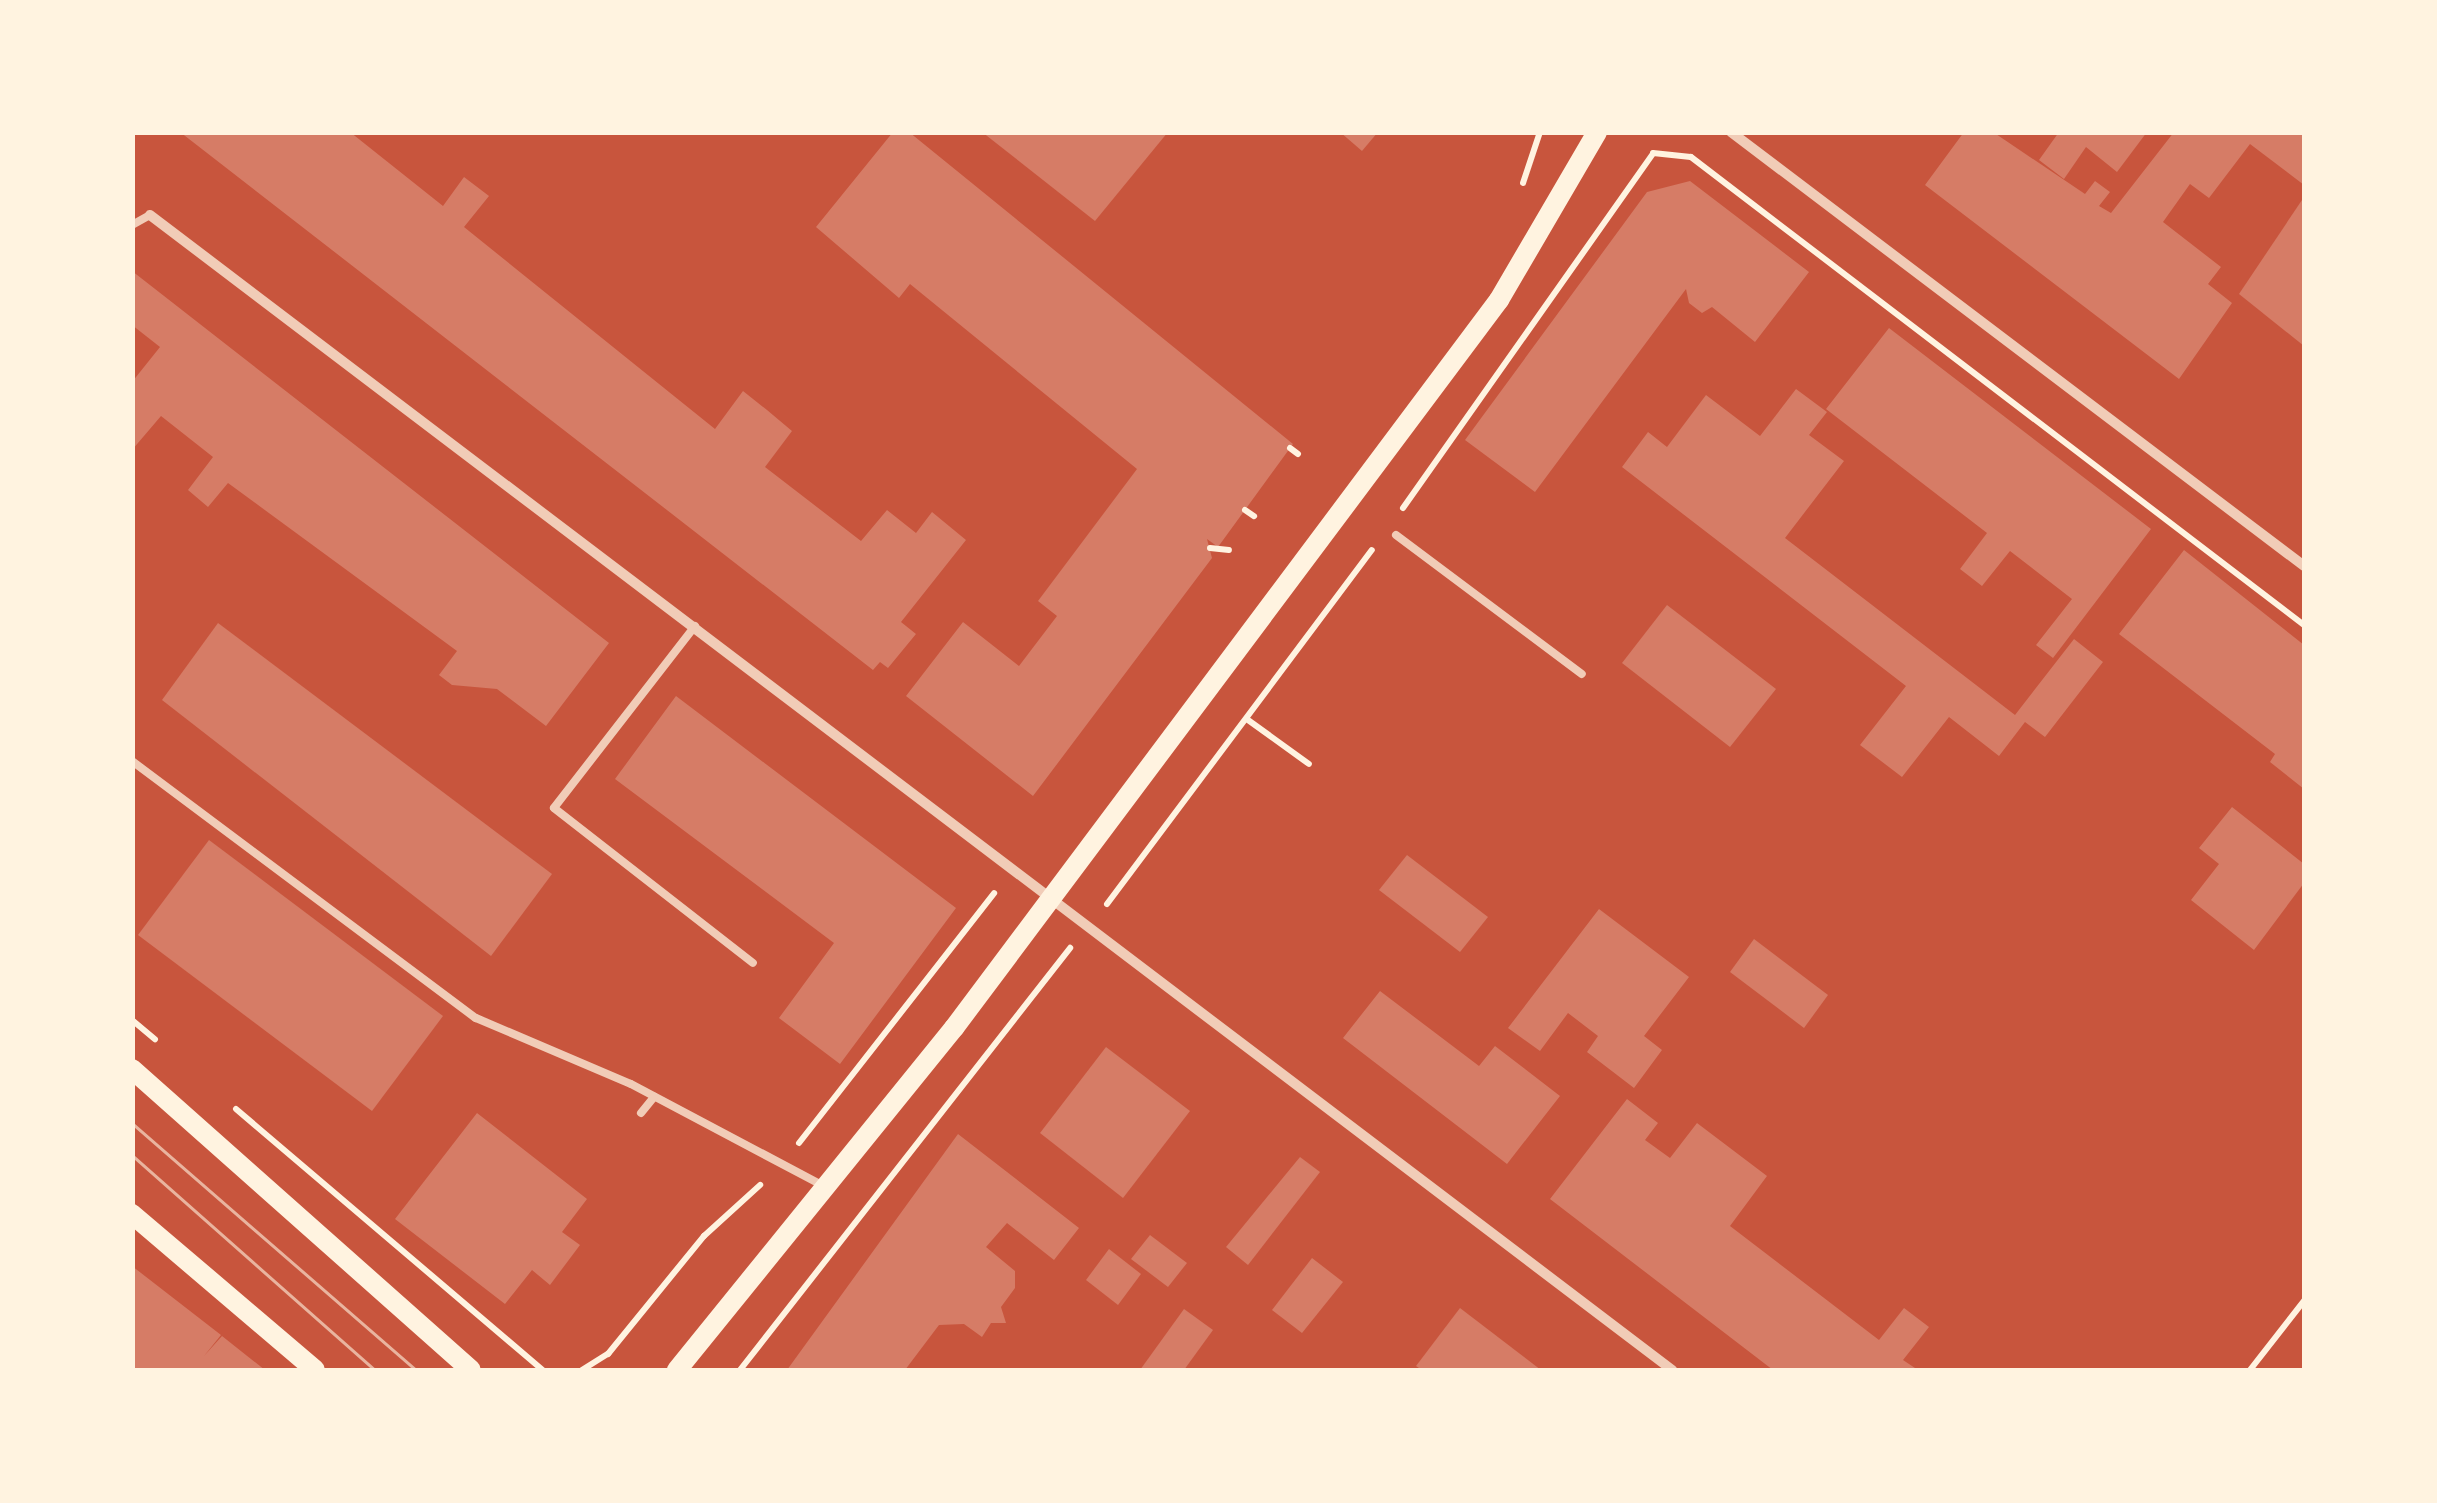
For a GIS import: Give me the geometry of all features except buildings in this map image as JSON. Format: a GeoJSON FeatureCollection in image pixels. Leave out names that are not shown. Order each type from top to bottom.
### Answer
{"type":"FeatureCollection","features":[{"type":"Feature","properties":{"kind":"main road"},"geometry":{"type":"LineString","coordinates":[[678,1370],[1055,896],[1499,300],[1597,132]]}},
{"type":"Feature","properties":{"kind":"main road"},"geometry":{"type":"LineString","coordinates":[[132,1070],[471,1370]]}},
{"type":"Feature","properties":{"kind":"main road"},"geometry":{"type":"LineString","coordinates":[[132,1214],[315,1370]]}},
{"type":"Feature","properties":{"kind":"street"},"geometry":{"type":"LineString","coordinates":[[1731,132],[2304,566]]}},
{"type":"Feature","properties":{"kind":"street"},"geometry":{"type":"LineString","coordinates":[[150,215],[1055,896],[1672,1370]]}},
{"type":"Feature","properties":{"kind":"lane"},"geometry":{"type":"LineString","coordinates":[[132,226],[150,215]]}},
{"type":"Feature","properties":{"kind":"lane"},"geometry":{"type":"LineString","coordinates":[[1396,535],[1582,674]]}},
{"type":"Feature","properties":{"kind":"lane"},"geometry":{"type":"LineString","coordinates":[[696,626],[554,808],[753,963]]}},
{"type":"Feature","properties":{"kind":"lane"},"geometry":{"type":"LineString","coordinates":[[132,762],[476,1018],[654,1097],[826,1187]]}},
{"type":"Feature","properties":{"kind":"lane"},"geometry":{"type":"LineString","coordinates":[[641,1113],[654,1097]]}},
{"type":"Feature","properties":{"kind":"path"},"geometry":{"type":"LineString","coordinates":[[1653,153],[1691,157],[2304,624]]}},
{"type":"Feature","properties":{"kind":"path"},"geometry":{"type":"LineString","coordinates":[[1290,448],[1298,454]]}},
{"type":"Feature","properties":{"kind":"path"},"geometry":{"type":"LineString","coordinates":[[1245,510],[1254,516]]}},
{"type":"Feature","properties":{"kind":"path"},"geometry":{"type":"LineString","coordinates":[[1210,548],[1229,550]]}},
{"type":"Feature","properties":{"kind":"path"},"geometry":{"type":"LineString","coordinates":[[1248,720],[1309,764]]}},
{"type":"Feature","properties":{"kind":"path"},"geometry":{"type":"LineString","coordinates":[[740,1370],[894,1184],[1055,966]]}},
{"type":"Feature","properties":{"kind":"path"},"geometry":{"type":"LineString","coordinates":[[132,1020],[162,1046]]}},
{"type":"Feature","properties":{"kind":"path"},"geometry":{"type":"LineString","coordinates":[[222,1097],[543,1370]]}},
{"type":"Feature","properties":{"kind":"path"},"geometry":{"type":"LineString","coordinates":[[2250,1370],[2304,1301]]}},
{"type":"Feature","properties":{"kind":"tram line"},"geometry":{"type":"LineString","coordinates":[[132,1123],[416,1370]]}},
{"type":"Feature","properties":{"kind":"tram line"},"geometry":{"type":"LineString","coordinates":[[132,1155],[375,1370]]}}]}
